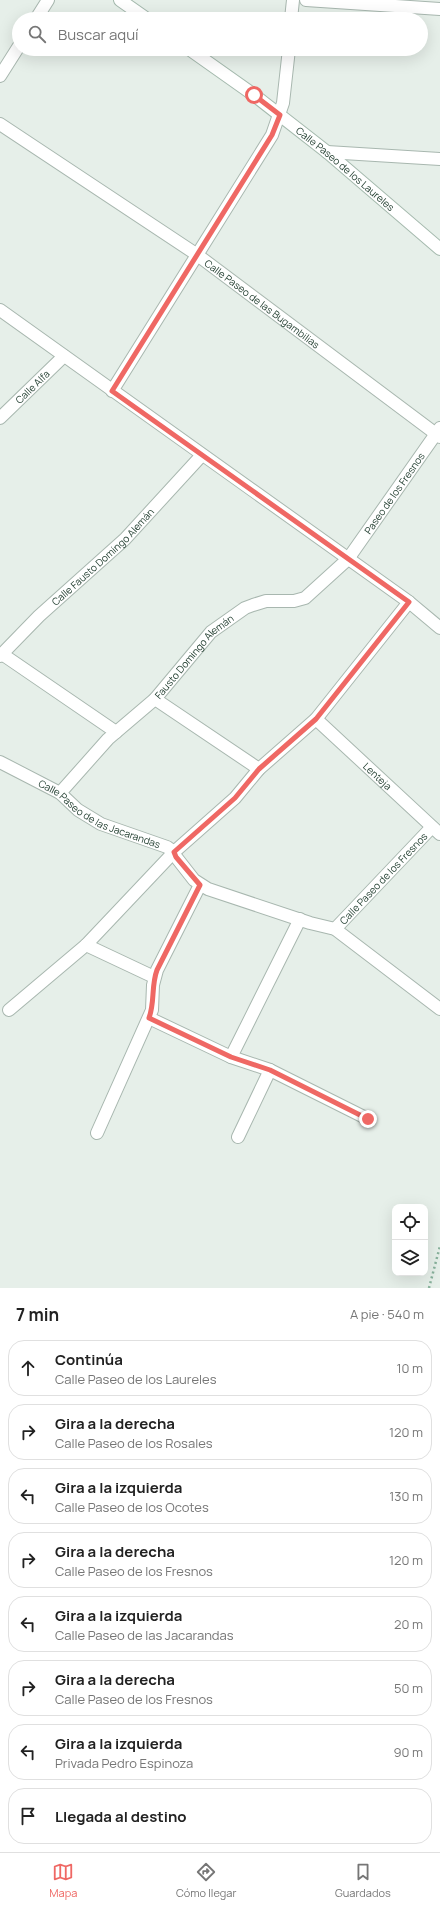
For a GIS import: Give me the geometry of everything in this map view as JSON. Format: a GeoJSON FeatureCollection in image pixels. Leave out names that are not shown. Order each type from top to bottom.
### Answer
{"type":"FeatureCollection","features":[{"type":"Feature","properties":{"kind":"street"},"geometry":{"type":"LineString","coordinates":[[40,12],[48,0]]}},
{"type":"Feature","properties":{"kind":"street"},"geometry":{"type":"LineString","coordinates":[[120,0],[137,12]]}},
{"type":"Feature","properties":{"kind":"street"},"geometry":{"type":"LineString","coordinates":[[292,12],[293,0]]}},
{"type":"Feature","properties":{"kind":"street"},"geometry":{"type":"LineString","coordinates":[[306,0],[440,9]]}},
{"type":"Feature","properties":{"kind":"street"},"geometry":{"type":"LineString","coordinates":[[0,76],[13,56]]}},
{"type":"Feature","properties":{"kind":"street","name":"Calle Paseo de los Laureles"},"geometry":{"type":"LineString","coordinates":[[199,56],[280,115],[327,152],[440,249]]}},
{"type":"Feature","properties":{"kind":"street"},"geometry":{"type":"LineString","coordinates":[[112,391],[196,254],[272,135],[280,115],[285,89],[288,56]]}},
{"type":"Feature","properties":{"kind":"street","name":"Calle Paseo de las Bugambilias"},"geometry":{"type":"LineString","coordinates":[[0,124],[196,254],[439,433]]}},
{"type":"Feature","properties":{"kind":"street"},"geometry":{"type":"LineString","coordinates":[[327,152],[440,160]]}},
{"type":"Feature","properties":{"kind":"street"},"geometry":{"type":"LineString","coordinates":[[0,310],[202,456],[409,602],[440,628]]}},
{"type":"Feature","properties":{"kind":"street","name":"Calle Alfa"},"geometry":{"type":"LineString","coordinates":[[0,418],[64,356]]}},
{"type":"Feature","properties":{"kind":"street","name":"Paseo de los Fresnos"},"geometry":{"type":"LineString","coordinates":[[348,558],[439,433]]}},
{"type":"Feature","properties":{"kind":"street","name":"Calle Fausto Domingo Alemán"},"geometry":{"type":"LineString","coordinates":[[1,655],[39,616],[126,539],[202,456]]}},
{"type":"Feature","properties":{"kind":"street","name":"Fausto Domingo Alemán"},"geometry":{"type":"LineString","coordinates":[[60,792],[116,732],[155,699],[211,632],[245,608],[253,605],[266,601],[305,598],[348,558]]}},
{"type":"Feature","properties":{"kind":"street"},"geometry":{"type":"LineString","coordinates":[[9,1010],[86,945],[174,852],[235,798],[259,769],[316,719],[409,602]]}},
{"type":"Feature","properties":{"kind":"street"},"geometry":{"type":"LineString","coordinates":[[1,655],[116,732]]}},
{"type":"Feature","properties":{"kind":"street"},"geometry":{"type":"LineString","coordinates":[[155,699],[259,769]]}},
{"type":"Feature","properties":{"kind":"street","name":"Lenteja"},"geometry":{"type":"LineString","coordinates":[[316,719],[436,831]]}},
{"type":"Feature","properties":{"kind":"street","name":"Calle Paseo de las Jacarandas"},"geometry":{"type":"LineString","coordinates":[[0,762],[60,792],[88,818],[167,847],[174,852],[176,857],[200,885]]}},
{"type":"Feature","properties":{"kind":"street","name":"Calle Paseo de los Fresnos"},"geometry":{"type":"LineString","coordinates":[[335,929],[436,831]]}},
{"type":"Feature","properties":{"kind":"street"},"geometry":{"type":"LineString","coordinates":[[97,1133],[152,1010],[154,977],[200,885],[300,919],[335,929],[440,1009]]}},
{"type":"Feature","properties":{"kind":"street"},"geometry":{"type":"LineString","coordinates":[[231,1057],[300,919]]}},
{"type":"Feature","properties":{"kind":"street"},"geometry":{"type":"LineString","coordinates":[[86,945],[154,977]]}},
{"type":"Feature","properties":{"kind":"street"},"geometry":{"type":"LineString","coordinates":[[149,1018],[231,1057],[270,1070],[368,1119]]}},
{"type":"Feature","properties":{"kind":"street"},"geometry":{"type":"LineString","coordinates":[[238,1137],[270,1070]]}},
{"type":"Feature","properties":{"kind":"path"},"geometry":{"type":"LineString","coordinates":[[430,1288],[440,1246]]}},
{"type":"Feature","properties":{"kind":"route"},"geometry":{"type":"LineString","coordinates":[[254,95],[280,115],[272,135],[196,254],[112,391],[409,602],[316,719],[259,769],[235,798],[174,852],[176,857],[194,880],[200,885],[154,977],[152,1010],[149,1018],[231,1057],[270,1070],[368,1119]]}}]}
